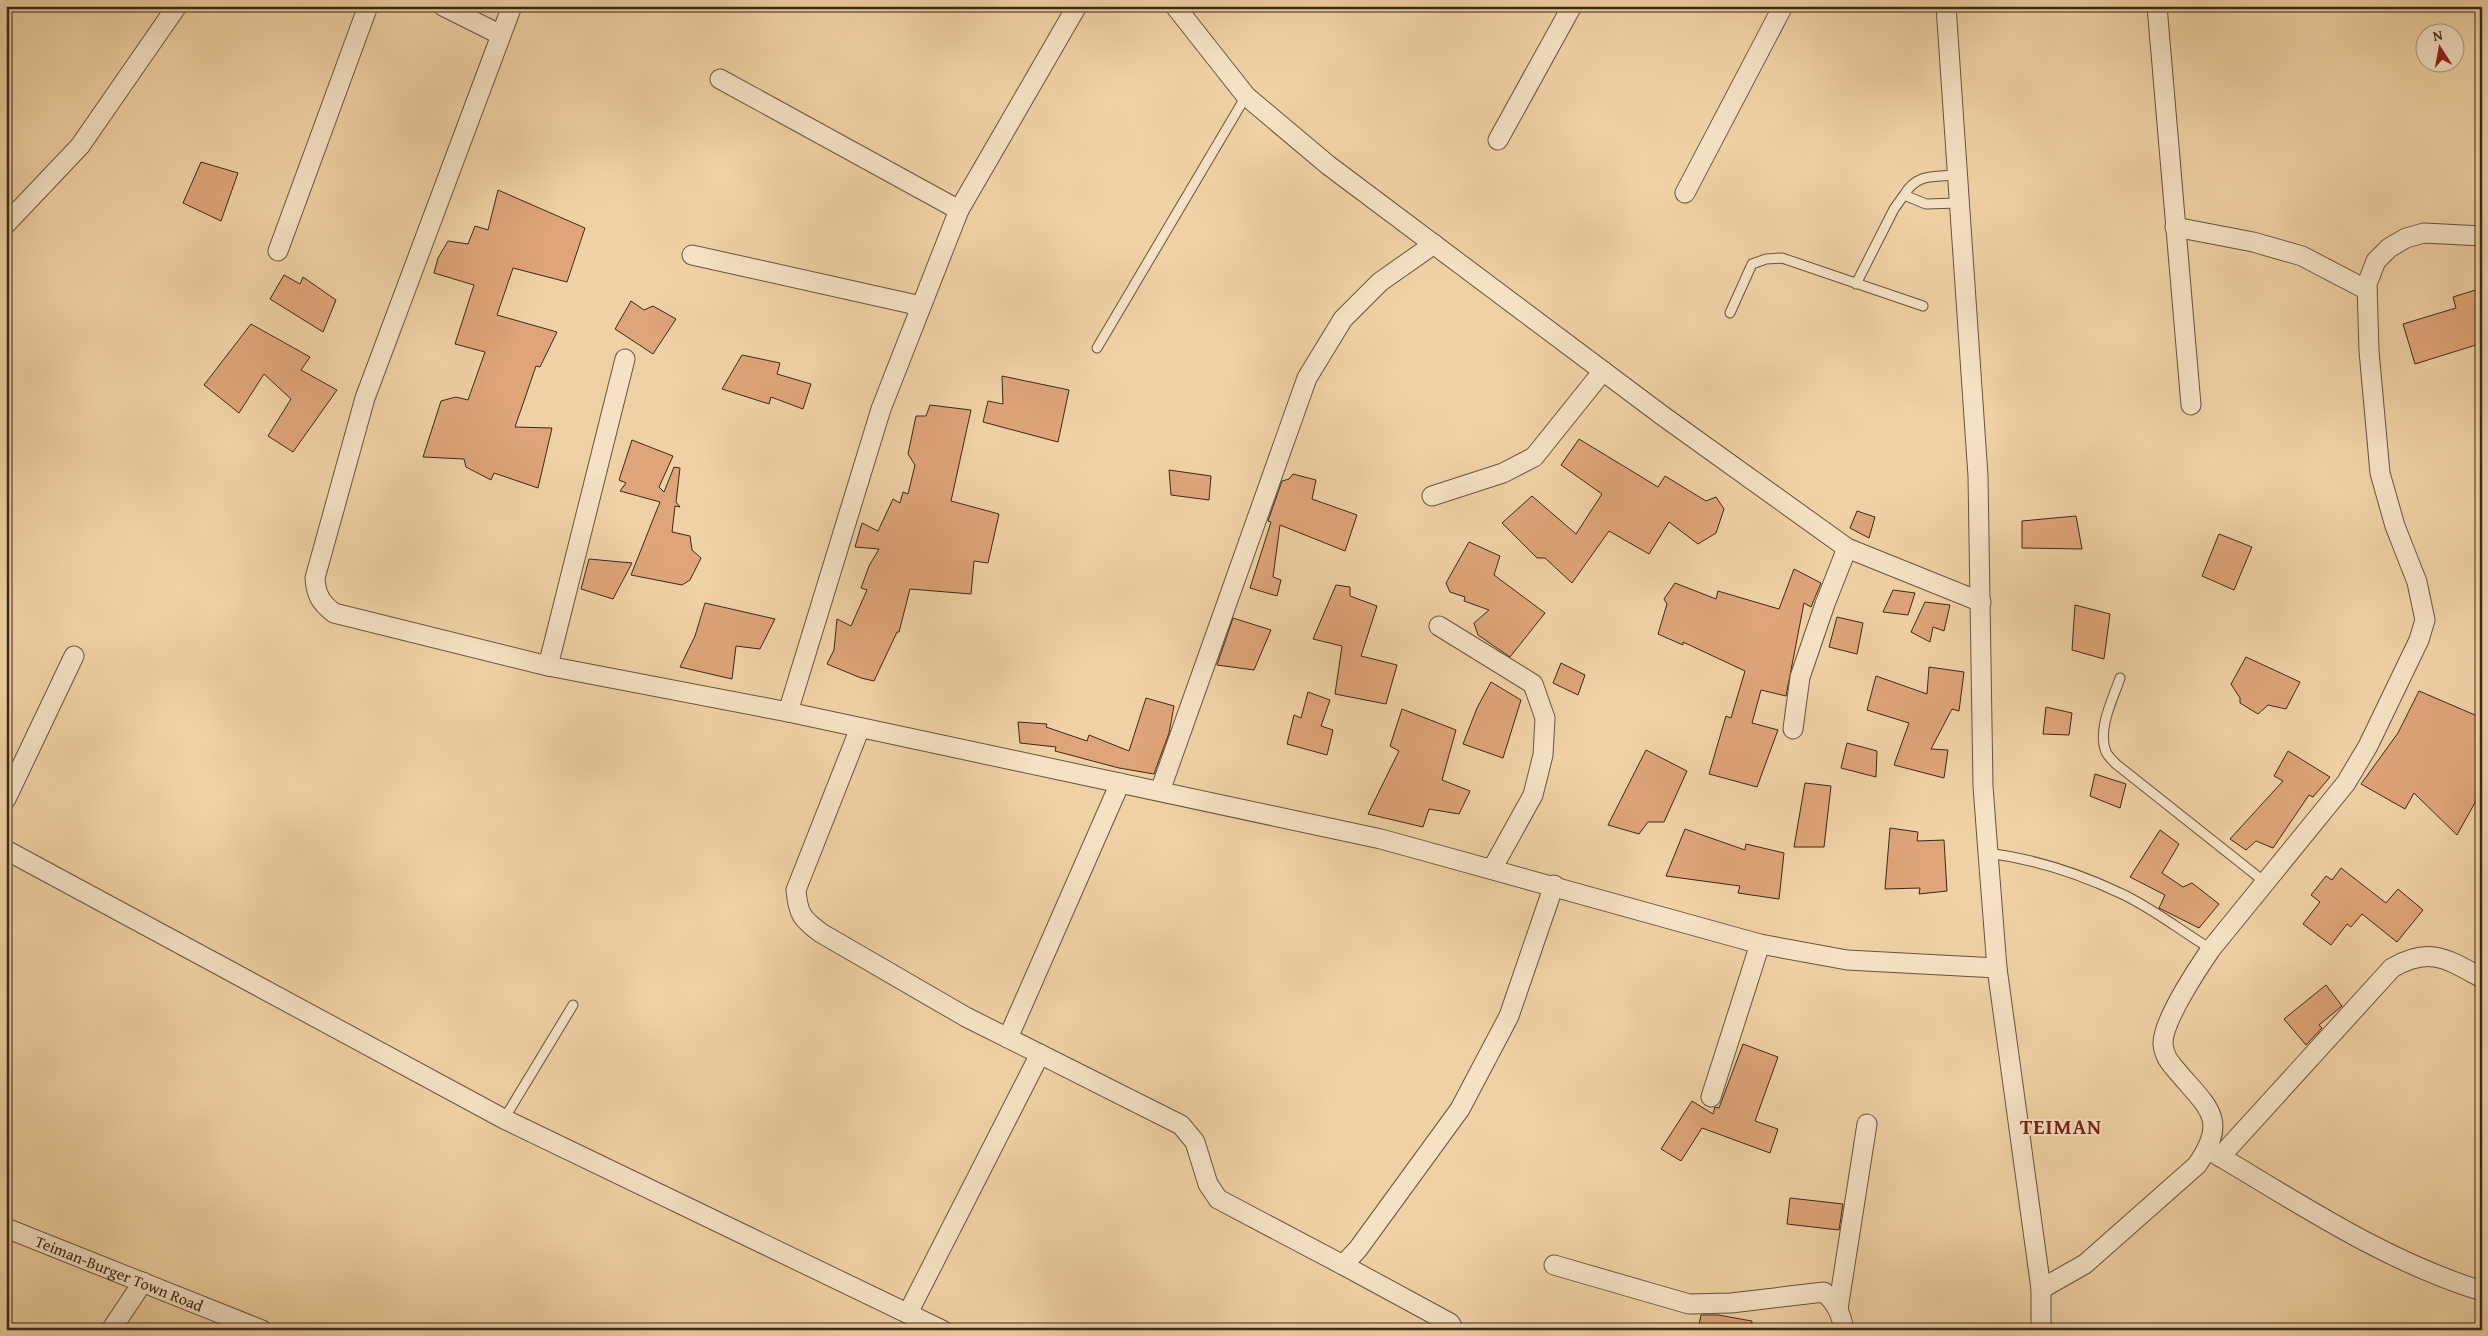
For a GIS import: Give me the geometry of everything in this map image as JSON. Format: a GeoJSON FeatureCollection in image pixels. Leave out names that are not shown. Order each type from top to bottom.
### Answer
{"type":"FeatureCollection","features":[{"type":"Feature","properties":{"kind":"street"},"geometry":{"type":"LineString","coordinates":[[6,224],[80,146],[177,6]]}},
{"type":"Feature","properties":{"kind":"street"},"geometry":{"type":"LineString","coordinates":[[278,252],[368,6]]}},
{"type":"Feature","properties":{"kind":"street"},"geometry":{"type":"LineString","coordinates":[[443,6],[502,35]]}},
{"type":"Feature","properties":{"kind":"street"},"geometry":{"type":"LineString","coordinates":[[512,6],[365,398],[315,578],[316,593],[323,604],[334,613],[548,666],[788,712],[1382,839],[1554,885],[1760,944],[1847,960],[1997,968]]}},
{"type":"Feature","properties":{"kind":"street"},"geometry":{"type":"LineString","coordinates":[[788,712],[881,409],[959,210],[1077,6]]}},
{"type":"Feature","properties":{"kind":"street"},"geometry":{"type":"LineString","coordinates":[[1175,6],[1246,96],[1328,166],[1603,371],[1847,548],[1981,602]]}},
{"type":"Feature","properties":{"kind":"street"},"geometry":{"type":"LineString","coordinates":[[1498,140],[1572,6]]}},
{"type":"Feature","properties":{"kind":"street"},"geometry":{"type":"LineString","coordinates":[[1685,192],[1782,6]]}},
{"type":"Feature","properties":{"kind":"street"},"geometry":{"type":"LineString","coordinates":[[1946,6],[1956,175],[1978,476],[1983,786],[1997,968],[2041,1290],[2041,1330]]}},
{"type":"Feature","properties":{"kind":"street"},"geometry":{"type":"LineString","coordinates":[[2156,6],[2191,405]]}},
{"type":"Feature","properties":{"kind":"street"},"geometry":{"type":"LineString","coordinates":[[720,79],[959,210]]}},
{"type":"Feature","properties":{"kind":"street"},"geometry":{"type":"LineString","coordinates":[[2175,227],[2253,242],[2302,256],[2367,290]]}},
{"type":"Feature","properties":{"kind":"street"},"geometry":{"type":"LineString","coordinates":[[2214,1153],[2215,1128],[2212,1114],[2167,1059],[2163,1044],[2165,1031],[2192,976],[2211,949],[2346,783],[2368,746],[2419,640],[2425,620],[2417,582],[2394,526],[2380,473],[2368,351],[2367,284],[2376,261],[2389,248],[2406,238],[2424,233],[2482,236]]}},
{"type":"Feature","properties":{"kind":"street"},"geometry":{"type":"LineString","coordinates":[[1160,791],[1306,378],[1343,319],[1380,282],[1434,244]]}},
{"type":"Feature","properties":{"kind":"street"},"geometry":{"type":"LineString","coordinates":[[692,255],[921,306]]}},
{"type":"Feature","properties":{"kind":"street"},"geometry":{"type":"LineString","coordinates":[[548,666],[625,359]]}},
{"type":"Feature","properties":{"kind":"street"},"geometry":{"type":"LineString","coordinates":[[1432,496],[1503,473],[1534,457],[1603,371]]}},
{"type":"Feature","properties":{"kind":"street"},"geometry":{"type":"LineString","coordinates":[[1793,730],[1800,677],[1825,604],[1847,548]]}},
{"type":"Feature","properties":{"kind":"street"},"geometry":{"type":"LineString","coordinates":[[1439,626],[1533,684],[1545,718],[1542,755],[1533,796],[1492,869]]}},
{"type":"Feature","properties":{"kind":"street"},"geometry":{"type":"LineString","coordinates":[[6,799],[74,656]]}},
{"type":"Feature","properties":{"kind":"street"},"geometry":{"type":"LineString","coordinates":[[860,728],[796,890],[797,905],[804,920],[821,933],[966,1017],[1181,1125],[1195,1142],[1208,1184],[1218,1198],[1450,1323],[1454,1330]]}},
{"type":"Feature","properties":{"kind":"street"},"geometry":{"type":"LineString","coordinates":[[1008,1038],[1120,783]]}},
{"type":"Feature","properties":{"kind":"street"},"geometry":{"type":"LineString","coordinates":[[6,850],[504,1119],[942,1330]]}},
{"type":"Feature","properties":{"kind":"street"},"geometry":{"type":"LineString","coordinates":[[1343,1265],[1358,1249],[1460,1109],[1509,1016],[1554,885]]}},
{"type":"Feature","properties":{"kind":"street"},"geometry":{"type":"LineString","coordinates":[[1711,1097],[1760,944]]}},
{"type":"Feature","properties":{"kind":"street"},"geometry":{"type":"LineString","coordinates":[[2041,1290],[2085,1264],[2197,1165],[2214,1153],[2392,968],[2410,958],[2429,956],[2449,960],[2482,978]]}},
{"type":"Feature","properties":{"kind":"street"},"geometry":{"type":"LineString","coordinates":[[908,1314],[1040,1054]]}},
{"type":"Feature","properties":{"kind":"street"},"geometry":{"type":"LineString","coordinates":[[1838,1309],[1868,1124]]}},
{"type":"Feature","properties":{"kind":"street"},"geometry":{"type":"LineString","coordinates":[[2214,1153],[2342,1230],[2446,1280],[2482,1291]]}},
{"type":"Feature","properties":{"kind":"street","name":"Teiman-Burger Town Road"},"geometry":{"type":"LineString","coordinates":[[6,1228],[262,1330]]}},
{"type":"Feature","properties":{"kind":"street"},"geometry":{"type":"LineString","coordinates":[[1554,1265],[1689,1304],[1731,1303],[1824,1292],[1834,1302],[1842,1315],[1844,1330]]}},
{"type":"Feature","properties":{"kind":"street"},"geometry":{"type":"LineString","coordinates":[[111,1330],[143,1282]]}},
{"type":"Feature","properties":{"kind":"lane"},"geometry":{"type":"LineString","coordinates":[[1097,348],[1246,96]]}},
{"type":"Feature","properties":{"kind":"lane"},"geometry":{"type":"LineString","coordinates":[[1856,284],[1894,209],[1911,184],[1928,177],[1956,175]]}},
{"type":"Feature","properties":{"kind":"lane"},"geometry":{"type":"LineString","coordinates":[[1904,195],[1926,204],[1958,203]]}},
{"type":"Feature","properties":{"kind":"lane"},"geometry":{"type":"LineString","coordinates":[[1730,313],[1752,264],[1757,261],[1782,258],[1923,306]]}},
{"type":"Feature","properties":{"kind":"lane"},"geometry":{"type":"LineString","coordinates":[[2120,678],[2106,719],[2103,739],[2106,753],[2116,764],[2266,883]]}},
{"type":"Feature","properties":{"kind":"lane"},"geometry":{"type":"LineString","coordinates":[[1988,853],[2017,856],[2051,865],[2121,893],[2211,949]]}},
{"type":"Feature","properties":{"kind":"lane"},"geometry":{"type":"LineString","coordinates":[[504,1119],[573,1005]]}},
{"type":"Feature","properties":{"kind":"building"},"geometry":{"type":"Polygon","coordinates":[[[201,162],[238,173],[221,221],[183,203],[201,162]]]}},
{"type":"Feature","properties":{"kind":"building"},"geometry":{"type":"Polygon","coordinates":[[[498,190],[585,228],[567,282],[513,268],[497,315],[557,332],[540,367],[536,366],[515,427],[552,428],[538,488],[494,473],[491,480],[466,467],[464,459],[423,457],[441,401],[456,397],[468,400],[485,352],[455,344],[474,285],[434,273],[438,258],[448,241],[468,244],[475,226],[488,230],[498,190]]]}},
{"type":"Feature","properties":{"kind":"building"},"geometry":{"type":"Polygon","coordinates":[[[284,275],[300,284],[303,277],[336,300],[323,332],[270,299],[284,275]]]}},
{"type":"Feature","properties":{"kind":"building"},"geometry":{"type":"Polygon","coordinates":[[[2482,288],[2482,343],[2415,364],[2403,324],[2456,308],[2453,297],[2482,288]]]}},
{"type":"Feature","properties":{"kind":"building"},"geometry":{"type":"Polygon","coordinates":[[[631,301],[644,310],[653,306],[676,319],[653,354],[615,329],[631,301]]]}},
{"type":"Feature","properties":{"kind":"building"},"geometry":{"type":"Polygon","coordinates":[[[251,324],[310,357],[301,370],[337,390],[293,452],[268,436],[291,399],[264,374],[239,413],[204,385],[251,324]]]}},
{"type":"Feature","properties":{"kind":"building"},"geometry":{"type":"Polygon","coordinates":[[[742,355],[780,363],[777,374],[811,384],[803,409],[771,397],[769,404],[722,389],[742,355]]]}},
{"type":"Feature","properties":{"kind":"building"},"geometry":{"type":"Polygon","coordinates":[[[1002,376],[1069,390],[1058,442],[983,422],[988,401],[1003,404],[1002,376]]]}},
{"type":"Feature","properties":{"kind":"building"},"geometry":{"type":"Polygon","coordinates":[[[930,405],[971,410],[951,501],[999,514],[988,563],[974,561],[971,594],[910,589],[899,632],[897,632],[874,681],[861,678],[827,664],[834,650],[837,619],[851,626],[867,590],[861,588],[869,566],[879,549],[855,547],[862,523],[878,531],[893,499],[900,503],[903,492],[908,494],[915,465],[908,454],[916,416],[926,416],[930,405]]]}},
{"type":"Feature","properties":{"kind":"building"},"geometry":{"type":"Polygon","coordinates":[[[1579,439],[1658,487],[1665,476],[1706,501],[1716,497],[1724,509],[1716,533],[1698,544],[1669,522],[1649,554],[1609,531],[1572,583],[1545,558],[1537,558],[1502,523],[1532,496],[1576,534],[1602,494],[1561,465],[1579,439]]]}},
{"type":"Feature","properties":{"kind":"building"},"geometry":{"type":"Polygon","coordinates":[[[632,440],[673,456],[659,487],[664,492],[674,467],[680,468],[676,502],[680,507],[675,506],[672,532],[690,536],[692,550],[701,558],[690,580],[682,585],[631,575],[660,502],[620,491],[626,483],[619,480],[632,440]]]}},
{"type":"Feature","properties":{"kind":"building"},"geometry":{"type":"Polygon","coordinates":[[[1169,470],[1211,476],[1209,500],[1171,495],[1169,470]]]}},
{"type":"Feature","properties":{"kind":"building"},"geometry":{"type":"Polygon","coordinates":[[[1293,474],[1316,480],[1312,499],[1357,515],[1345,551],[1280,525],[1273,577],[1281,580],[1277,596],[1250,588],[1271,522],[1268,521],[1282,481],[1289,479],[1293,474]]]}},
{"type":"Feature","properties":{"kind":"building"},"geometry":{"type":"Polygon","coordinates":[[[1857,511],[1875,517],[1869,538],[1850,528],[1857,511]]]}},
{"type":"Feature","properties":{"kind":"building"},"geometry":{"type":"Polygon","coordinates":[[[2076,516],[2082,549],[2022,548],[2022,521],[2076,516]]]}},
{"type":"Feature","properties":{"kind":"building"},"geometry":{"type":"Polygon","coordinates":[[[2219,534],[2252,547],[2234,590],[2202,576],[2219,534]]]}},
{"type":"Feature","properties":{"kind":"building"},"geometry":{"type":"Polygon","coordinates":[[[1469,542],[1500,556],[1494,575],[1545,613],[1510,657],[1478,635],[1474,623],[1489,610],[1464,601],[1465,597],[1450,592],[1446,583],[1469,542]]]}},
{"type":"Feature","properties":{"kind":"building"},"geometry":{"type":"Polygon","coordinates":[[[589,559],[632,563],[613,599],[581,589],[589,559]]]}},
{"type":"Feature","properties":{"kind":"building"},"geometry":{"type":"Polygon","coordinates":[[[1794,569],[1821,583],[1811,607],[1804,603],[1786,696],[1761,690],[1752,723],[1778,730],[1757,787],[1709,774],[1726,716],[1731,718],[1745,671],[1683,642],[1683,645],[1658,634],[1667,604],[1664,599],[1675,583],[1716,599],[1718,591],[1779,609],[1794,569]]]}},
{"type":"Feature","properties":{"kind":"building"},"geometry":{"type":"Polygon","coordinates":[[[1336,585],[1350,587],[1350,596],[1377,606],[1361,656],[1397,665],[1386,704],[1335,694],[1342,646],[1313,639],[1336,585]]]}},
{"type":"Feature","properties":{"kind":"building"},"geometry":{"type":"Polygon","coordinates":[[[1893,590],[1915,593],[1908,615],[1883,612],[1893,590]]]}},
{"type":"Feature","properties":{"kind":"building"},"geometry":{"type":"Polygon","coordinates":[[[1925,602],[1950,605],[1944,631],[1933,627],[1930,642],[1911,632],[1925,602]]]}},
{"type":"Feature","properties":{"kind":"building"},"geometry":{"type":"Polygon","coordinates":[[[705,603],[775,619],[760,649],[736,646],[732,679],[680,667],[695,636],[705,603]]]}},
{"type":"Feature","properties":{"kind":"building"},"geometry":{"type":"Polygon","coordinates":[[[2075,605],[2110,614],[2104,659],[2072,650],[2075,605]]]}},
{"type":"Feature","properties":{"kind":"building"},"geometry":{"type":"Polygon","coordinates":[[[1837,617],[1863,623],[1857,654],[1829,647],[1837,617]]]}},
{"type":"Feature","properties":{"kind":"building"},"geometry":{"type":"Polygon","coordinates":[[[1233,618],[1271,630],[1254,670],[1217,665],[1233,618]]]}},
{"type":"Feature","properties":{"kind":"building"},"geometry":{"type":"Polygon","coordinates":[[[2246,657],[2300,682],[2286,709],[2268,705],[2258,714],[2240,703],[2240,698],[2231,684],[2246,657]]]}},
{"type":"Feature","properties":{"kind":"building"},"geometry":{"type":"Polygon","coordinates":[[[1561,663],[1585,675],[1578,695],[1553,683],[1561,663]]]}},
{"type":"Feature","properties":{"kind":"building"},"geometry":{"type":"Polygon","coordinates":[[[1929,667],[1964,672],[1959,711],[1952,709],[1931,749],[1948,750],[1944,778],[1894,765],[1909,723],[1867,710],[1876,676],[1927,694],[1929,667]]]}},
{"type":"Feature","properties":{"kind":"building"},"geometry":{"type":"Polygon","coordinates":[[[1491,682],[1521,700],[1503,758],[1463,744],[1477,708],[1491,682]]]}},
{"type":"Feature","properties":{"kind":"building"},"geometry":{"type":"Polygon","coordinates":[[[2419,691],[2482,718],[2482,790],[2457,835],[2414,793],[2405,809],[2361,784],[2398,733],[2419,691]]]}},
{"type":"Feature","properties":{"kind":"building"},"geometry":{"type":"Polygon","coordinates":[[[1308,692],[1330,700],[1321,726],[1333,730],[1327,755],[1287,744],[1294,715],[1301,718],[1308,692]]]}},
{"type":"Feature","properties":{"kind":"building"},"geometry":{"type":"Polygon","coordinates":[[[1146,698],[1174,706],[1169,733],[1154,774],[1119,768],[1055,751],[1056,747],[1020,743],[1018,722],[1047,724],[1046,727],[1087,741],[1089,735],[1129,751],[1146,698]]]}},
{"type":"Feature","properties":{"kind":"building"},"geometry":{"type":"Polygon","coordinates":[[[2046,707],[2072,713],[2069,735],[2043,734],[2046,707]]]}},
{"type":"Feature","properties":{"kind":"building"},"geometry":{"type":"Polygon","coordinates":[[[1402,709],[1456,730],[1442,780],[1470,791],[1459,814],[1429,809],[1423,827],[1368,814],[1399,751],[1390,746],[1402,709]]]}},
{"type":"Feature","properties":{"kind":"building"},"geometry":{"type":"Polygon","coordinates":[[[1847,743],[1877,751],[1876,777],[1841,768],[1847,743]]]}},
{"type":"Feature","properties":{"kind":"building"},"geometry":{"type":"Polygon","coordinates":[[[1646,750],[1687,771],[1664,822],[1648,822],[1639,834],[1608,825],[1646,750]]]}},
{"type":"Feature","properties":{"kind":"building"},"geometry":{"type":"Polygon","coordinates":[[[2288,751],[2330,777],[2313,797],[2309,795],[2273,848],[2256,841],[2246,850],[2230,839],[2283,781],[2274,776],[2288,751]]]}},
{"type":"Feature","properties":{"kind":"building"},"geometry":{"type":"Polygon","coordinates":[[[2095,774],[2126,784],[2120,808],[2090,796],[2095,774]]]}},
{"type":"Feature","properties":{"kind":"building"},"geometry":{"type":"Polygon","coordinates":[[[1805,783],[1831,786],[1824,847],[1794,847],[1805,783]]]}},
{"type":"Feature","properties":{"kind":"building"},"geometry":{"type":"Polygon","coordinates":[[[1890,828],[1918,832],[1917,841],[1944,840],[1947,891],[1919,894],[1920,888],[1885,889],[1890,828]]]}},
{"type":"Feature","properties":{"kind":"building"},"geometry":{"type":"Polygon","coordinates":[[[1685,829],[1745,850],[1746,844],[1784,853],[1779,899],[1738,893],[1740,886],[1666,876],[1685,829]]]}},
{"type":"Feature","properties":{"kind":"building"},"geometry":{"type":"Polygon","coordinates":[[[2160,830],[2179,844],[2162,873],[2183,887],[2192,883],[2219,904],[2199,928],[2159,908],[2165,895],[2130,877],[2160,830]]]}},
{"type":"Feature","properties":{"kind":"building"},"geometry":{"type":"Polygon","coordinates":[[[2341,868],[2386,903],[2398,889],[2423,910],[2397,942],[2362,914],[2351,927],[2347,924],[2331,945],[2303,924],[2320,902],[2311,895],[2326,876],[2332,880],[2341,868]]]}},
{"type":"Feature","properties":{"kind":"building"},"geometry":{"type":"Polygon","coordinates":[[[2326,985],[2342,1006],[2319,1025],[2322,1028],[2306,1045],[2284,1019],[2326,985]]]}},
{"type":"Feature","properties":{"kind":"building"},"geometry":{"type":"Polygon","coordinates":[[[1743,1044],[1778,1057],[1755,1121],[1778,1129],[1770,1153],[1702,1128],[1681,1161],[1661,1149],[1692,1101],[1713,1114],[1715,1107],[1719,1108],[1743,1044]]]}},
{"type":"Feature","properties":{"kind":"building"},"geometry":{"type":"Polygon","coordinates":[[[1790,1198],[1843,1204],[1839,1230],[1787,1224],[1790,1198]]]}},
{"type":"Feature","properties":{"kind":"building"},"geometry":{"type":"Polygon","coordinates":[[[1701,1315],[1718,1315],[1752,1321],[1751,1330],[1698,1330],[1701,1315]]]}},
{"type":"Feature","properties":{"kind":"district","name":"TEIMAN"},"geometry":{"type":"Point","coordinates":[2061,1127]}}]}
